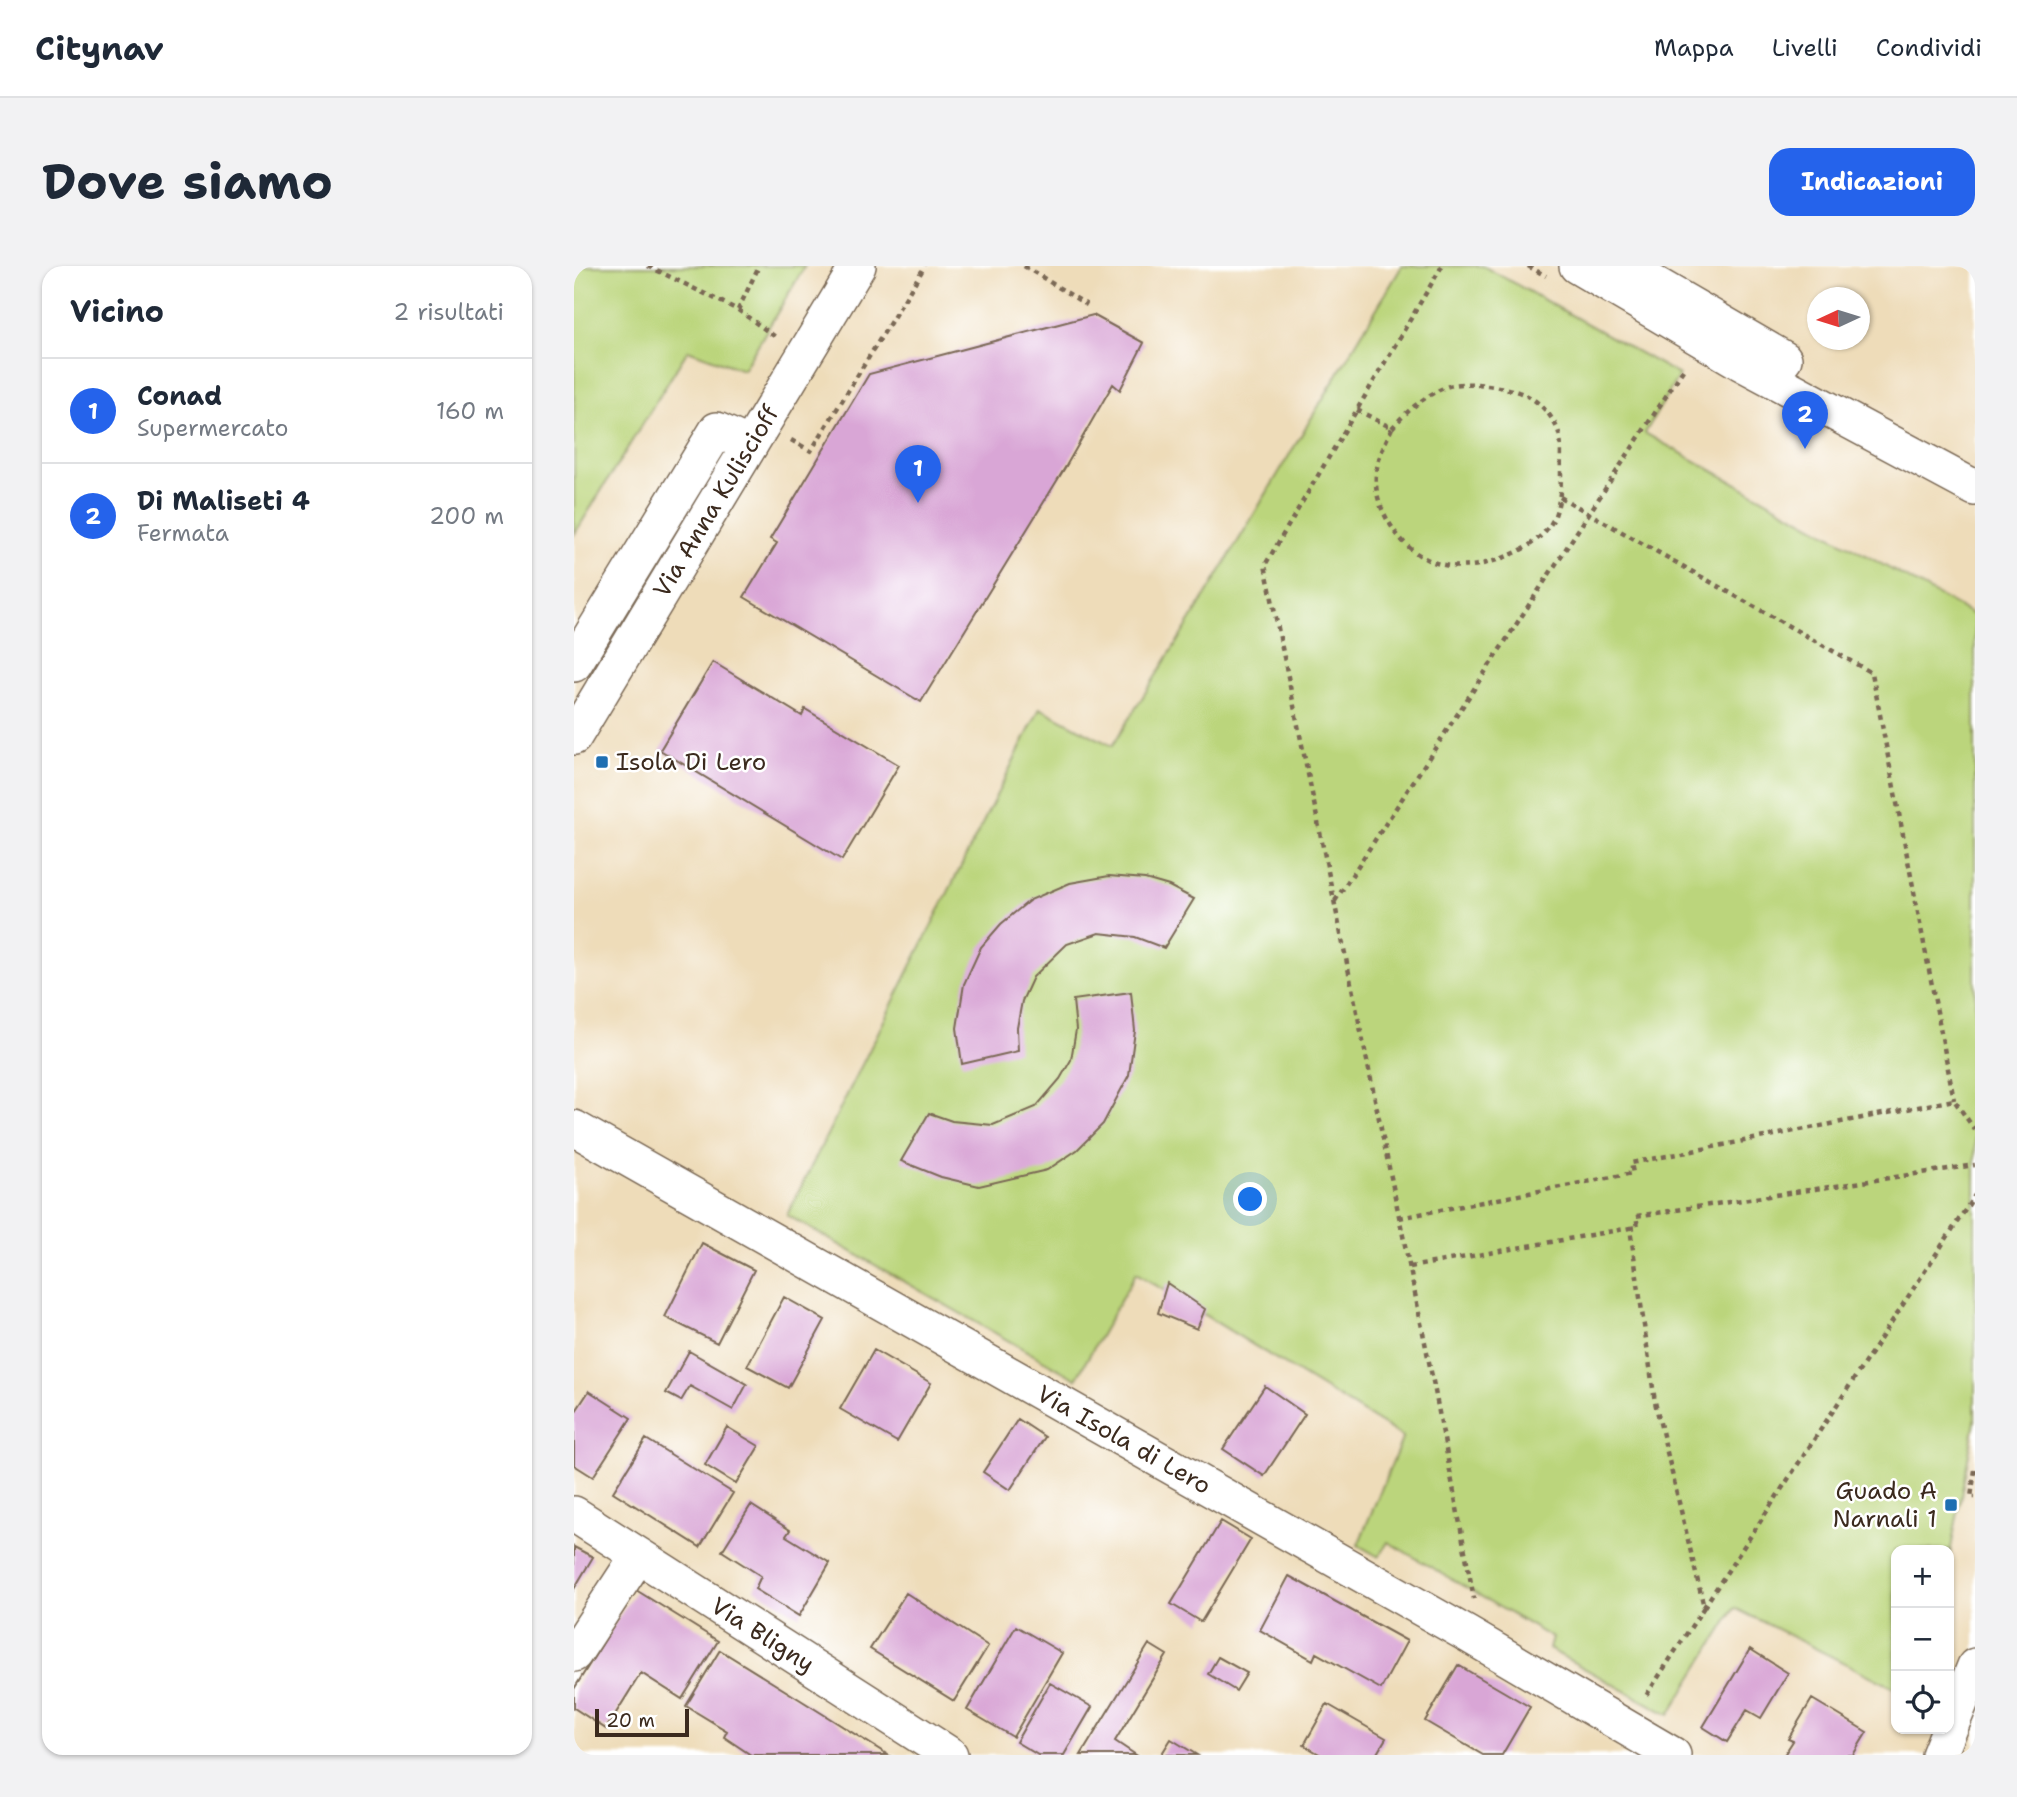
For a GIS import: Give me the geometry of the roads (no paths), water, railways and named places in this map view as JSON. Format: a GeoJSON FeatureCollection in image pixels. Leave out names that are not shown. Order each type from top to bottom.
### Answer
{"type":"FeatureCollection","features":[{"type":"Feature","properties":{"kind":"street","name":"Via Anna Kuliscioff"},"geometry":{"type":"LineString","coordinates":[[574,737],[858,266]]}},
{"type":"Feature","properties":{"kind":"street"},"geometry":{"type":"LineString","coordinates":[[1577,266],[1740,362],[1975,488]]}},
{"type":"Feature","properties":{"kind":"street"},"geometry":{"type":"LineString","coordinates":[[1624,266],[1769,351],[1975,463]]}},
{"type":"Feature","properties":{"kind":"street"},"geometry":{"type":"LineString","coordinates":[[574,664],[717,430],[756,435]]}},
{"type":"Feature","properties":{"kind":"street","name":"Via Isola di Lero"},"geometry":{"type":"LineString","coordinates":[[574,1129],[1482,1643],[1673,1755]]}},
{"type":"Feature","properties":{"kind":"street","name":"Via Bligny"},"geometry":{"type":"LineString","coordinates":[[574,1514],[950,1755]]}},
{"type":"Feature","properties":{"kind":"street"},"geometry":{"type":"LineString","coordinates":[[574,1654],[638,1556]]}},
{"type":"Feature","properties":{"kind":"street"},"geometry":{"type":"LineString","coordinates":[[1939,1755],[1975,1666]]}},
{"type":"Feature","properties":{"kind":"place","name":"Di Maliseti 4"},"geometry":{"type":"Point","coordinates":[1805,449]}},
{"type":"Feature","properties":{"kind":"place","name":"Conad"},"geometry":{"type":"Point","coordinates":[918,503]}},
{"type":"Feature","properties":{"kind":"place","name":"Isola Di Lero"},"geometry":{"type":"Point","coordinates":[602,762]}},
{"type":"Feature","properties":{"kind":"place","name":"Guado A Narnali 1"},"geometry":{"type":"Point","coordinates":[1951,1505]}}]}
